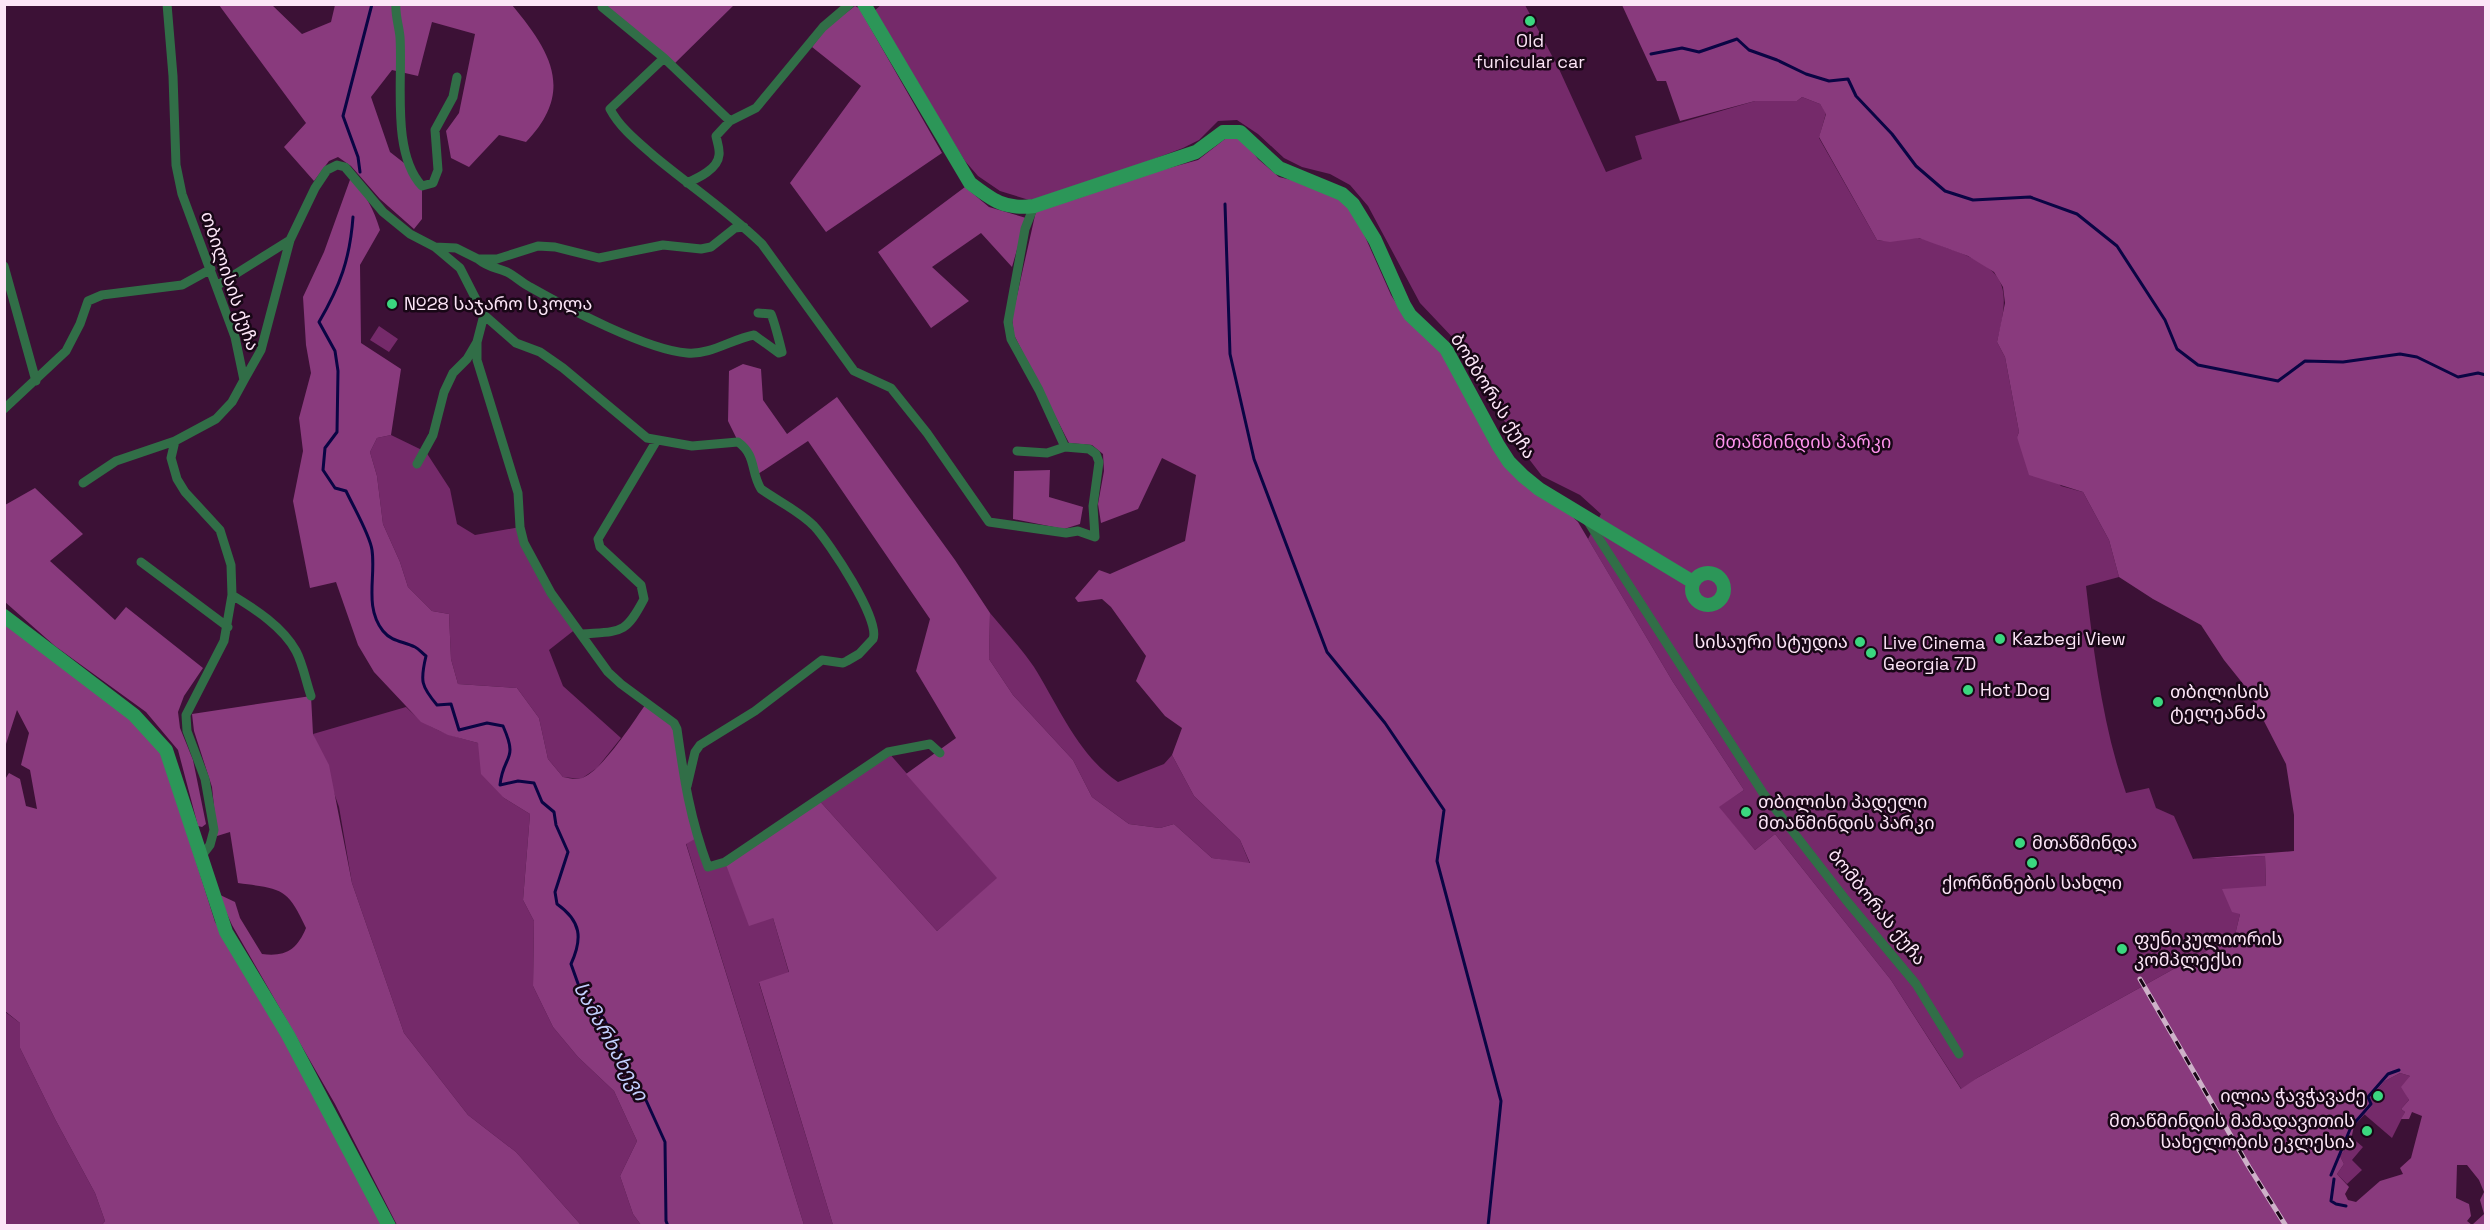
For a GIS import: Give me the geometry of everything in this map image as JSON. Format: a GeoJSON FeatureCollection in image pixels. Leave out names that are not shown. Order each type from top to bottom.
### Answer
{"type":"FeatureCollection","features":[{"type":"Feature","properties":{"kind":"street","name":"თბილისის ქუჩა"},"geometry":{"type":"LineString","coordinates":[[83,483],[116,461],[175,441],[216,419],[232,402],[243,380],[235,337],[218,285],[182,195],[176,165],[173,76],[167,4]]}},
{"type":"Feature","properties":{"kind":"street"},"geometry":{"type":"LineString","coordinates":[[396,4],[400,35],[402,145],[408,166],[422,186],[433,183],[438,170],[435,130],[453,97],[457,77]]}},
{"type":"Feature","properties":{"kind":"street"},"geometry":{"type":"LineString","coordinates":[[687,183],[707,172],[717,163],[720,151],[716,136],[730,121],[756,108],[823,27],[850,4]]}},
{"type":"Feature","properties":{"kind":"street","name":"ბომბორას ქუჩა"},"geometry":{"type":"LineString","coordinates":[[864,4],[970,183],[993,201],[1017,209],[1034,206],[1196,152],[1223,132],[1240,132],[1279,168],[1342,194],[1353,204],[1375,240],[1410,315],[1446,348],[1509,462],[1539,489],[1585,517],[1763,793],[1846,900],[1916,984],[1959,1054]]}},
{"type":"Feature","properties":{"kind":"street"},"geometry":{"type":"LineString","coordinates":[[602,6],[664,58],[730,121]]}},
{"type":"Feature","properties":{"kind":"street"},"geometry":{"type":"LineString","coordinates":[[664,58],[610,109],[626,131],[762,244],[854,371],[891,388],[927,433],[989,522],[1066,533],[1078,531],[1094,539],[1093,506],[1099,458],[1089,449],[1065,447],[1047,453],[1017,451]]}},
{"type":"Feature","properties":{"kind":"street"},"geometry":{"type":"LineString","coordinates":[[243,380],[261,350],[290,240],[315,188],[327,170],[337,165],[345,167],[383,212],[410,234],[435,247],[460,268],[484,315],[504,334],[516,343],[540,352],[563,368],[647,438],[692,446],[738,442],[745,447],[753,459],[756,481],[761,489],[814,527],[847,570],[875,633],[873,639],[859,654],[843,663],[822,660],[755,711],[700,745],[695,752],[685,792]]}},
{"type":"Feature","properties":{"kind":"street"},"geometry":{"type":"LineString","coordinates":[[1034,206],[1023,241],[1008,322],[1011,339],[1065,447]]}},
{"type":"Feature","properties":{"kind":"street"},"geometry":{"type":"LineString","coordinates":[[478,260],[497,259],[538,246],[555,247],[599,258],[663,245],[700,249],[711,247],[728,232],[744,227]]}},
{"type":"Feature","properties":{"kind":"street"},"geometry":{"type":"LineString","coordinates":[[218,285],[290,240]]}},
{"type":"Feature","properties":{"kind":"street"},"geometry":{"type":"LineString","coordinates":[[435,247],[456,248],[488,268],[506,272],[530,287],[634,338],[674,351],[703,352],[754,335],[779,353],[782,352],[771,314],[758,313]]}},
{"type":"Feature","properties":{"kind":"street"},"geometry":{"type":"LineString","coordinates":[[4,267],[36,381]]}},
{"type":"Feature","properties":{"kind":"street"},"geometry":{"type":"LineString","coordinates":[[4,409],[66,351],[81,324],[88,301],[102,295],[182,285],[211,269]]}},
{"type":"Feature","properties":{"kind":"street"},"geometry":{"type":"LineString","coordinates":[[484,315],[477,342],[477,360],[518,493],[520,527],[524,543],[551,593],[608,672],[674,723],[677,729],[685,792],[697,838],[708,867],[725,862],[888,752],[930,744],[940,753]]}},
{"type":"Feature","properties":{"kind":"street"},"geometry":{"type":"LineString","coordinates":[[417,464],[433,435],[444,392],[453,373],[477,342]]}},
{"type":"Feature","properties":{"kind":"street"},"geometry":{"type":"LineString","coordinates":[[582,634],[619,631],[627,627],[644,599],[641,585],[600,547],[598,539],[657,440]]}},
{"type":"Feature","properties":{"kind":"street"},"geometry":{"type":"LineString","coordinates":[[175,441],[171,458],[177,479],[185,492],[220,530],[231,565],[232,595],[224,641],[186,715],[187,731],[205,780],[214,830],[210,845],[200,858]]}},
{"type":"Feature","properties":{"kind":"street"},"geometry":{"type":"LineString","coordinates":[[1585,517],[1693,582]]}},
{"type":"Feature","properties":{"kind":"street"},"geometry":{"type":"LineString","coordinates":[[141,562],[228,627]]}},
{"type":"Feature","properties":{"kind":"street"},"geometry":{"type":"LineString","coordinates":[[232,595],[271,623],[296,651],[310,696]]}},
{"type":"Feature","properties":{"kind":"street"},"geometry":{"type":"LineString","coordinates":[[4,616],[134,715],[166,750],[226,932],[288,1035],[389,1226]]}},
{"type":"Feature","properties":{"kind":"green space","name":"მთაწმინდის პარკი"},"geometry":{"type":"Polygon","coordinates":[[[882,4],[1525,5],[1559,69],[1606,172],[1642,159],[1635,136],[1755,101],[1797,101],[1802,97],[1820,104],[1826,113],[1819,138],[1877,240],[1918,238],[1927,240],[1972,258],[1995,274],[2001,284],[2004,295],[1997,342],[2005,357],[2019,432],[2017,437],[2061,486],[2083,492],[2109,540],[2119,577],[2086,586],[2105,717],[2126,793],[2149,788],[2156,808],[2174,816],[2193,859],[2265,856],[2266,886],[2240,914],[2235,935],[1977,1078],[1962,1090],[1891,980],[1775,834],[1755,850],[1718,807],[1744,790],[1673,682],[1588,539],[1601,514],[1580,495],[1542,476],[1522,450],[1455,340],[1420,303],[1368,206],[1350,185],[1330,174],[1302,167],[1284,158],[1258,134],[1237,120],[1218,121],[1199,140],[1183,148],[1058,195],[1029,200],[1000,191],[978,176],[965,161],[873,12],[882,4]]]}},
{"type":"Feature","properties":{"kind":"green space"},"geometry":{"type":"Polygon","coordinates":[[[379,326],[398,339],[389,352],[370,340],[379,326]]]}},
{"type":"Feature","properties":{"kind":"green space"},"geometry":{"type":"Polygon","coordinates":[[[391,435],[426,452],[450,489],[457,524],[475,535],[520,527],[524,543],[577,628],[549,650],[563,686],[621,738],[597,768],[581,779],[563,777],[548,759],[539,718],[517,688],[458,684],[451,659],[449,614],[432,611],[408,587],[383,524],[377,476],[370,452],[377,438],[391,435]]]}},
{"type":"Feature","properties":{"kind":"green space"},"geometry":{"type":"Polygon","coordinates":[[[990,613],[1029,660],[1080,744],[1104,771],[1118,782],[1164,764],[1172,755],[1194,796],[1240,840],[1250,864],[1212,858],[1174,824],[1160,828],[1129,824],[1092,797],[1073,760],[1013,695],[989,659],[990,613]]]}},
{"type":"Feature","properties":{"kind":"green space"},"geometry":{"type":"Polygon","coordinates":[[[406,707],[431,726],[478,743],[504,798],[530,814],[523,900],[534,921],[533,986],[553,1027],[578,1057],[614,1091],[637,1141],[620,1176],[633,1214],[641,1225],[581,1225],[516,1152],[468,1115],[404,1033],[352,883],[339,807],[313,734],[406,707]]]}},
{"type":"Feature","properties":{"kind":"green space"},"geometry":{"type":"Polygon","coordinates":[[[888,752],[998,878],[937,931],[817,798],[888,752]]]}},
{"type":"Feature","properties":{"kind":"green space"},"geometry":{"type":"Polygon","coordinates":[[[697,838],[708,867],[725,862],[773,918],[789,973],[759,983],[833,1225],[804,1225],[686,843],[697,838]]]}},
{"type":"Feature","properties":{"kind":"green space"},"geometry":{"type":"Polygon","coordinates":[[[4,1011],[20,1023],[20,1048],[95,1193],[105,1221],[102,1225],[5,1225],[4,1011]]]}},
{"type":"Feature","properties":{"kind":"green space"},"geometry":{"type":"Polygon","coordinates":[[[2400,1073],[2410,1076],[2404,1090],[2409,1100],[2401,1109],[2405,1112],[2392,1138],[2364,1114],[2373,1105],[2370,1098],[2385,1081],[2400,1073]]]}},
{"type":"Feature","properties":{"kind":"green space"},"geometry":{"type":"Polygon","coordinates":[[[2351,1137],[2363,1147],[2352,1160],[2362,1170],[2347,1184],[2337,1174],[2344,1164],[2340,1156],[2350,1144],[2351,1137]]]}},
{"type":"Feature","properties":{"kind":"shaded area"},"geometry":{"type":"Polygon","coordinates":[[[604,4],[734,5],[672,66],[604,4]]]}},
{"type":"Feature","properties":{"kind":"shaded area"},"geometry":{"type":"Polygon","coordinates":[[[219,5],[272,5],[302,34],[331,22],[335,5],[512,5],[538,39],[546,56],[552,72],[553,89],[550,106],[541,123],[526,142],[499,135],[469,167],[451,158],[446,131],[459,113],[475,34],[432,22],[418,76],[392,70],[371,97],[390,152],[408,166],[422,186],[422,219],[414,229],[380,199],[351,166],[338,157],[329,161],[314,181],[284,147],[306,123],[219,5]]]}},
{"type":"Feature","properties":{"kind":"shaded area"},"geometry":{"type":"Polygon","coordinates":[[[1622,5],[2485,5],[2486,1224],[2484,1225],[2472,1225],[833,1225],[759,982],[789,972],[773,918],[749,926],[725,862],[817,798],[937,931],[997,878],[906,774],[956,738],[916,671],[930,619],[808,441],[755,476],[728,421],[729,371],[743,364],[761,369],[763,400],[787,434],[837,397],[955,560],[990,613],[989,659],[1013,695],[1073,760],[1092,797],[1129,824],[1160,828],[1174,824],[1212,858],[1250,863],[1240,840],[1194,796],[1172,755],[1182,728],[1165,716],[1136,681],[1146,656],[1111,607],[1102,599],[1078,602],[1075,598],[1099,570],[1110,574],[1185,541],[1196,475],[1162,458],[1138,509],[1101,523],[1098,504],[1104,471],[1103,454],[1092,445],[1069,443],[1014,335],[1012,318],[1036,211],[1126,180],[1198,160],[1225,139],[1235,137],[1246,143],[1258,159],[1279,177],[1308,184],[1342,201],[1355,214],[1391,295],[1403,314],[1441,349],[1489,436],[1578,522],[1673,682],[1744,790],[1719,807],[1755,850],[1775,834],[1891,980],[1961,1089],[2235,935],[2240,914],[2232,912],[2222,889],[2266,886],[2265,856],[2192,859],[2294,851],[2294,815],[2286,764],[2248,690],[2224,660],[2201,625],[2153,599],[2119,577],[2109,540],[2083,492],[2029,475],[2017,437],[2019,432],[2005,357],[1997,342],[2005,303],[2003,287],[1994,272],[1968,256],[1919,238],[1890,242],[1877,240],[1819,137],[1826,114],[1820,104],[1802,97],[1797,101],[1755,101],[1680,121],[1666,81],[1657,81],[1622,5]],[[2400,1073],[2385,1081],[2370,1098],[2373,1105],[2354,1126],[2350,1144],[2340,1156],[2344,1164],[2337,1174],[2349,1187],[2345,1194],[2348,1200],[2356,1202],[2380,1181],[2403,1174],[2400,1168],[2411,1158],[2422,1116],[2412,1112],[2409,1119],[2401,1119],[2405,1112],[2401,1109],[2409,1100],[2401,1087],[2410,1076],[2400,1073]],[[2457,1165],[2456,1198],[2469,1204],[2471,1216],[2467,1221],[2472,1225],[2484,1214],[2480,1200],[2484,1192],[2479,1180],[2467,1165],[2457,1165]]]}},
{"type":"Feature","properties":{"kind":"shaded area"},"geometry":{"type":"Polygon","coordinates":[[[855,6],[859,8],[942,153],[826,232],[790,183],[861,86],[812,47],[826,28],[855,6]]]}},
{"type":"Feature","properties":{"kind":"shaded area"},"geometry":{"type":"Polygon","coordinates":[[[351,177],[368,202],[380,230],[360,265],[361,343],[401,369],[391,435],[377,438],[370,452],[377,476],[383,524],[408,587],[432,611],[449,614],[451,659],[458,684],[517,688],[539,718],[548,759],[563,777],[575,779],[590,774],[617,744],[647,702],[674,723],[697,838],[686,844],[804,1225],[641,1225],[633,1214],[620,1176],[637,1141],[614,1091],[578,1057],[553,1027],[533,986],[534,921],[523,900],[530,814],[504,798],[481,774],[478,743],[448,735],[421,722],[374,672],[358,645],[336,582],[310,588],[293,501],[303,451],[299,418],[311,373],[306,345],[303,297],[324,252],[351,177]]]}},
{"type":"Feature","properties":{"kind":"shaded area"},"geometry":{"type":"Polygon","coordinates":[[[965,187],[989,207],[1026,218],[1012,267],[981,233],[932,267],[969,301],[931,328],[878,252],[965,187]]]}},
{"type":"Feature","properties":{"kind":"shaded area"},"geometry":{"type":"Polygon","coordinates":[[[1050,470],[1049,497],[1083,507],[1080,524],[1064,529],[1013,519],[1014,471],[1050,470]]]}},
{"type":"Feature","properties":{"kind":"shaded area"},"geometry":{"type":"Polygon","coordinates":[[[35,488],[83,534],[50,561],[115,620],[126,607],[203,668],[184,696],[178,712],[180,728],[193,760],[206,824],[202,827],[198,826],[178,750],[146,712],[55,646],[5,602],[5,505],[35,488]]]}},
{"type":"Feature","properties":{"kind":"shaded area"},"geometry":{"type":"Polygon","coordinates":[[[4,622],[131,716],[155,743],[164,760],[215,922],[255,985],[384,1225],[102,1225],[105,1221],[95,1193],[20,1048],[20,1023],[5,1011],[4,781],[9,773],[20,779],[26,806],[37,809],[30,770],[21,765],[29,733],[17,710],[5,743],[4,622]]]}},
{"type":"Feature","properties":{"kind":"shaded area"},"geometry":{"type":"Polygon","coordinates":[[[311,696],[313,734],[329,765],[352,883],[404,1033],[468,1115],[516,1152],[581,1225],[397,1225],[335,1104],[232,925],[218,894],[235,902],[240,918],[262,954],[284,953],[299,942],[306,928],[294,905],[281,892],[238,883],[230,832],[217,836],[212,787],[194,731],[192,714],[311,696]]]}},
{"type":"Feature","properties":{"kind":"waterway","name":"სამარხახევი"},"geometry":{"type":"LineString","coordinates":[[360,172],[358,157],[343,116],[372,4]]}},
{"type":"Feature","properties":{"kind":"waterway"},"geometry":{"type":"LineString","coordinates":[[1651,54],[1682,48],[1699,52],[1737,39],[1749,50],[1806,74],[1829,81],[1848,79],[1856,96],[1892,134],[1916,166],[1945,191],[1973,200],[2030,197],[2077,214],[2117,246],[2165,320],[2177,349],[2198,365],[2278,381],[2305,361],[2343,362],[2400,354],[2417,357],[2458,377],[2478,373],[2486,375]]}},
{"type":"Feature","properties":{"kind":"waterway"},"geometry":{"type":"LineString","coordinates":[[1225,204],[1230,354],[1254,459],[1327,652],[1385,723],[1444,810],[1437,861],[1501,1101],[1488,1226]]}},
{"type":"Feature","properties":{"kind":"waterway","name":"სამარხახევი"},"geometry":{"type":"LineString","coordinates":[[353,217],[343,272],[319,322],[335,351],[338,371],[337,432],[325,448],[323,470],[335,488],[346,491],[368,537],[373,560],[372,602],[377,622],[383,631],[386,635],[411,645],[426,656],[423,672],[425,688],[437,705],[451,704],[459,730],[487,723],[503,726],[510,752],[500,785],[518,781],[534,783],[542,802],[554,812],[556,825],[568,852],[555,892],[557,904],[571,917],[578,938],[571,964],[581,992],[606,1023],[665,1142],[666,1221],[668,1226]]}},
{"type":"Feature","properties":{"kind":"waterway"},"geometry":{"type":"LineString","coordinates":[[2331,1175],[2351,1127],[2371,1104],[2368,1097],[2388,1074],[2399,1070]]}},
{"type":"Feature","properties":{"kind":"waterway"},"geometry":{"type":"LineString","coordinates":[[2334,1179],[2331,1201],[2346,1206]]}},
{"type":"Feature","properties":{"kind":"railway"},"geometry":{"type":"LineString","coordinates":[[2140,979],[2249,1167],[2286,1226]]}},
{"type":"Feature","properties":{"kind":"place","name":"Old funicular car"},"geometry":{"type":"Point","coordinates":[1530,21]}},
{"type":"Feature","properties":{"kind":"place","name":"№28 საჯარო სკოლა"},"geometry":{"type":"Point","coordinates":[392,304]}},
{"type":"Feature","properties":{"kind":"place","name":"Kazbegi View"},"geometry":{"type":"Point","coordinates":[2000,639]}},
{"type":"Feature","properties":{"kind":"place","name":"სისაური სტუდია"},"geometry":{"type":"Point","coordinates":[1860,642]}},
{"type":"Feature","properties":{"kind":"place","name":"Live Cinema Georgia 7D"},"geometry":{"type":"Point","coordinates":[1871,653]}},
{"type":"Feature","properties":{"kind":"place","name":"Hot Dog"},"geometry":{"type":"Point","coordinates":[1968,690]}},
{"type":"Feature","properties":{"kind":"place","name":"თბილისის ტელეანძა"},"geometry":{"type":"Point","coordinates":[2158,702]}},
{"type":"Feature","properties":{"kind":"place","name":"თბილისი პადელი მთაწმინდის პარკი"},"geometry":{"type":"Point","coordinates":[1746,812]}},
{"type":"Feature","properties":{"kind":"place","name":"მთაწმინდა"},"geometry":{"type":"Point","coordinates":[2020,843]}},
{"type":"Feature","properties":{"kind":"place","name":"ქორწინების სახლი"},"geometry":{"type":"Point","coordinates":[2032,863]}},
{"type":"Feature","properties":{"kind":"place","name":"ფუნიკულიორის კომპლექსი"},"geometry":{"type":"Point","coordinates":[2122,949]}},
{"type":"Feature","properties":{"kind":"place","name":"ილია ჭავჭავაძე"},"geometry":{"type":"Point","coordinates":[2378,1096]}},
{"type":"Feature","properties":{"kind":"place","name":"მთაწმინდის მამადავითის სახელობის ეკლესია"},"geometry":{"type":"Point","coordinates":[2367,1131]}}]}
